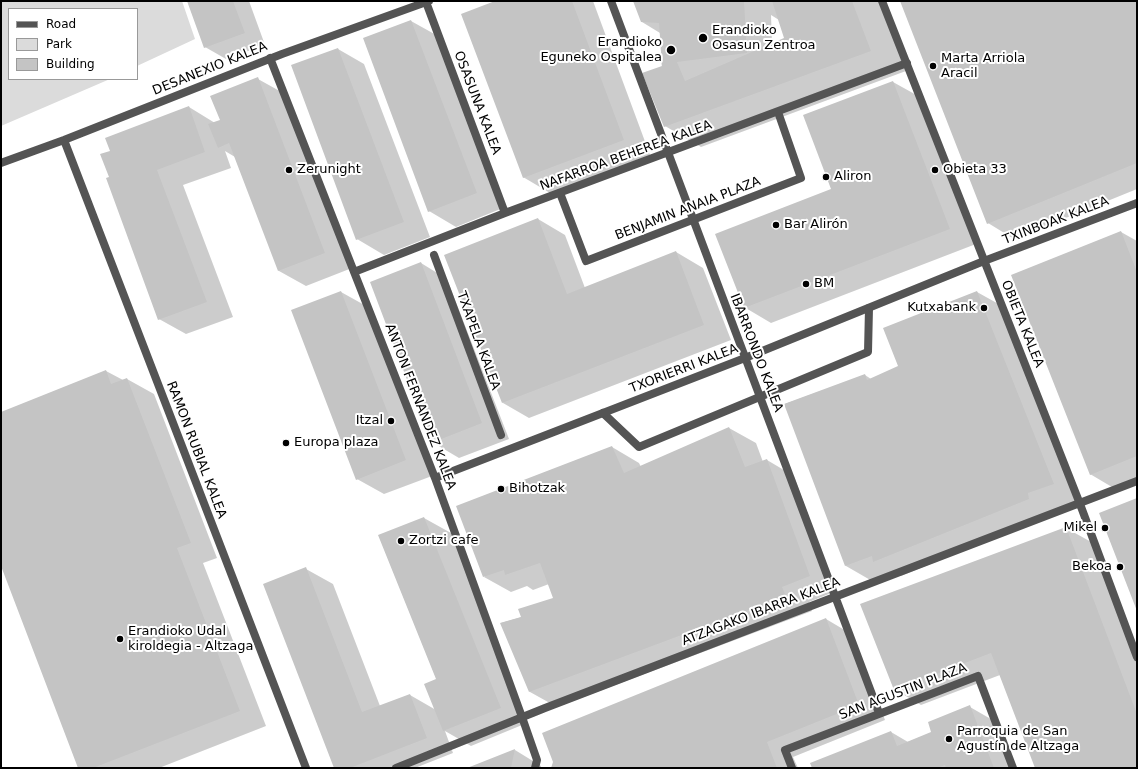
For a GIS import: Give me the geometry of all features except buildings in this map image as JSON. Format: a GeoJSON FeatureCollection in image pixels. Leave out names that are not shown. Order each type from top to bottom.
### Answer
{"type":"FeatureCollection","features":[{"type":"Feature","properties":{"kind":"street","name":"IBARRONDO KALEA"},"geometry":{"type":"LineString","coordinates":[[611,1],[879,713]]}},
{"type":"Feature","properties":{"kind":"street","name":"OBIETA KALEA"},"geometry":{"type":"LineString","coordinates":[[882,1],[1080,504],[1137,657]]}},
{"type":"Feature","properties":{"kind":"street","name":"DESANEXIO KALEA"},"geometry":{"type":"LineString","coordinates":[[1,163],[64,140],[270,58],[427,2]]}},
{"type":"Feature","properties":{"kind":"street","name":"OSASUNA KALEA"},"geometry":{"type":"LineString","coordinates":[[427,2],[505,213]]}},
{"type":"Feature","properties":{"kind":"street","name":"ANTON FERNANDEZ KALEA"},"geometry":{"type":"LineString","coordinates":[[270,58],[435,478],[537,760],[535,768]]}},
{"type":"Feature","properties":{"kind":"street","name":"NAFARROA BEHEREA KALEA"},"geometry":{"type":"LineString","coordinates":[[354,272],[505,213],[907,63]]}},
{"type":"Feature","properties":{"kind":"street","name":"BENJAMIN ANAIA PLAZA"},"geometry":{"type":"LineString","coordinates":[[560,193],[586,261],[801,178],[778,112]]}},
{"type":"Feature","properties":{"kind":"street","name":"RAMON RUBIAL KALEA"},"geometry":{"type":"LineString","coordinates":[[64,140],[306,768]]}},
{"type":"Feature","properties":{"kind":"street","name":"TXINBOAK KALEA"},"geometry":{"type":"LineString","coordinates":[[984,262],[1137,205]]}},
{"type":"Feature","properties":{"kind":"street","name":"TXAPELA KALEA"},"geometry":{"type":"LineString","coordinates":[[434,255],[501,435]]}},
{"type":"Feature","properties":{"kind":"street","name":"TXORIERRI KALEA"},"geometry":{"type":"LineString","coordinates":[[435,478],[745,358],[984,262]]}},
{"type":"Feature","properties":{"kind":"street"},"geometry":{"type":"LineString","coordinates":[[603,413],[639,446],[868,352],[869,308]]}},
{"type":"Feature","properties":{"kind":"street","name":"ATZAGAKO IBARRA KALEA"},"geometry":{"type":"LineString","coordinates":[[396,768],[522,717],[1137,481]]}},
{"type":"Feature","properties":{"kind":"street","name":"SAN AGUSTIN PLAZA"},"geometry":{"type":"LineString","coordinates":[[792,768],[785,750],[978,676],[1013,768]]}},
{"type":"Feature","properties":{"kind":"green space"},"geometry":{"type":"Polygon","coordinates":[[[1,1],[182,1],[195,39],[138,66],[138,8],[8,8],[8,80],[108,80],[1,126],[1,1]]]}},
{"type":"Feature","properties":{"kind":"place","name":"Erandioko Osasun Zentroa"},"geometry":{"type":"Point","coordinates":[703,38]}},
{"type":"Feature","properties":{"kind":"place","name":"Erandioko Eguneko Ospitalea"},"geometry":{"type":"Point","coordinates":[671,50]}},
{"type":"Feature","properties":{"kind":"place","name":"Marta Arriola Aracil"},"geometry":{"type":"Point","coordinates":[933,66]}},
{"type":"Feature","properties":{"kind":"place","name":"Zerunight"},"geometry":{"type":"Point","coordinates":[289,170]}},
{"type":"Feature","properties":{"kind":"place","name":"Obieta 33"},"geometry":{"type":"Point","coordinates":[935,170]}},
{"type":"Feature","properties":{"kind":"place","name":"Aliron"},"geometry":{"type":"Point","coordinates":[826,177]}},
{"type":"Feature","properties":{"kind":"place","name":"Bar Alirón"},"geometry":{"type":"Point","coordinates":[776,225]}},
{"type":"Feature","properties":{"kind":"place","name":"BM"},"geometry":{"type":"Point","coordinates":[806,284]}},
{"type":"Feature","properties":{"kind":"place","name":"Kutxabank"},"geometry":{"type":"Point","coordinates":[984,308]}},
{"type":"Feature","properties":{"kind":"place","name":"Itzal"},"geometry":{"type":"Point","coordinates":[391,421]}},
{"type":"Feature","properties":{"kind":"place","name":"Europa plaza"},"geometry":{"type":"Point","coordinates":[286,443]}},
{"type":"Feature","properties":{"kind":"place","name":"Bihotzak"},"geometry":{"type":"Point","coordinates":[501,489]}},
{"type":"Feature","properties":{"kind":"place","name":"Mikel"},"geometry":{"type":"Point","coordinates":[1105,528]}},
{"type":"Feature","properties":{"kind":"place","name":"Zortzi cafe"},"geometry":{"type":"Point","coordinates":[401,541]}},
{"type":"Feature","properties":{"kind":"place","name":"Bekoa"},"geometry":{"type":"Point","coordinates":[1120,567]}},
{"type":"Feature","properties":{"kind":"place","name":"Erandioko Udal kiroldegia - Altzaga"},"geometry":{"type":"Point","coordinates":[120,639]}},
{"type":"Feature","properties":{"kind":"place","name":"Parroquia de San Agustín de Altzaga"},"geometry":{"type":"Point","coordinates":[949,739]}}]}
